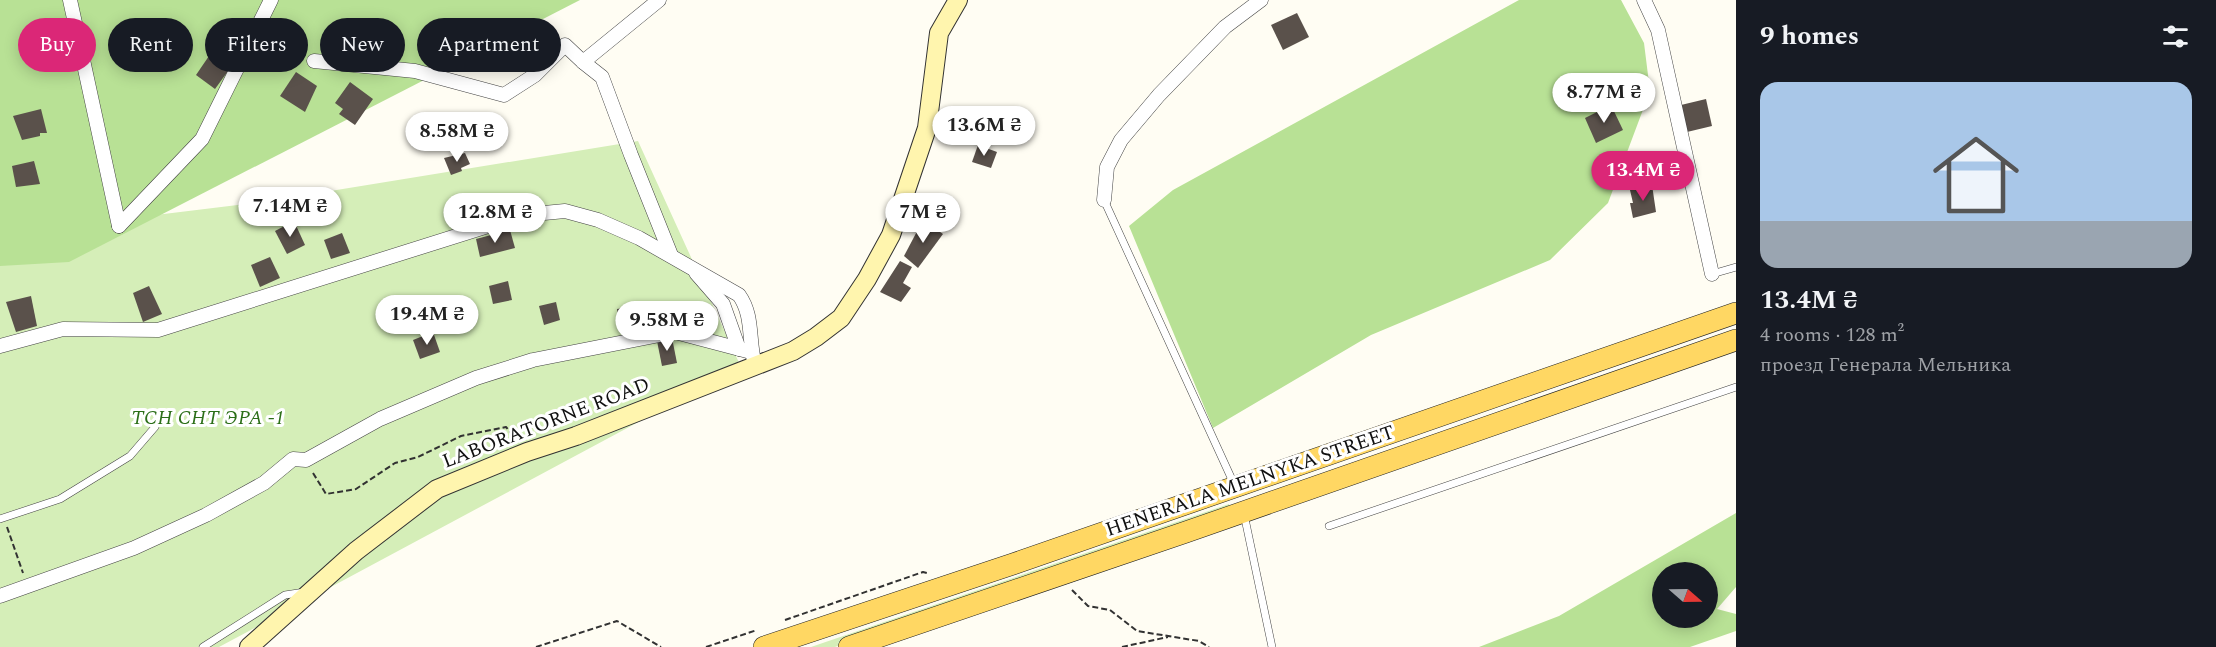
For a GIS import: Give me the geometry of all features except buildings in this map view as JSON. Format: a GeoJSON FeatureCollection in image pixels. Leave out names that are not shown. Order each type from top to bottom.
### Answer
{"type":"FeatureCollection","features":[{"type":"Feature","properties":{"kind":"main road","name":"LABORATORNE ROAD"},"geometry":{"type":"LineString","coordinates":[[249,647],[356,550],[437,489],[527,452],[576,436],[748,356],[793,351],[841,318],[867,279],[891,236],[927,128],[939,33],[958,0]]}},
{"type":"Feature","properties":{"kind":"main road","name":"HENERALA MELNYKA STREET"},"geometry":{"type":"LineString","coordinates":[[764,647],[1736,313]]}},
{"type":"Feature","properties":{"kind":"main road","name":"HENERALA MELNYKA STREET"},"geometry":{"type":"LineString","coordinates":[[849,647],[1736,340]]}},
{"type":"Feature","properties":{"kind":"main road"},"geometry":{"type":"LineString","coordinates":[[1235,486],[1243,512]]}},
{"type":"Feature","properties":{"kind":"street"},"geometry":{"type":"LineString","coordinates":[[70,0],[119,226],[202,139],[272,0]]}},
{"type":"Feature","properties":{"kind":"street"},"geometry":{"type":"LineString","coordinates":[[583,62],[659,0]]}},
{"type":"Feature","properties":{"kind":"street"},"geometry":{"type":"LineString","coordinates":[[1104,200],[1107,167],[1121,140],[1159,95],[1225,27],[1261,0]]}},
{"type":"Feature","properties":{"kind":"street"},"geometry":{"type":"LineString","coordinates":[[1644,0],[1658,30],[1712,274]]}},
{"type":"Feature","properties":{"kind":"street"},"geometry":{"type":"LineString","coordinates":[[314,60],[415,71],[504,95],[536,75],[565,45],[602,78],[671,255]]}},
{"type":"Feature","properties":{"kind":"street"},"geometry":{"type":"LineString","coordinates":[[0,346],[63,329],[158,330],[523,215],[565,211],[608,224],[689,264],[739,295],[746,305],[749,318],[748,356]]}},
{"type":"Feature","properties":{"kind":"street"},"geometry":{"type":"LineString","coordinates":[[689,264],[723,304],[748,356]]}},
{"type":"Feature","properties":{"kind":"street"},"geometry":{"type":"LineString","coordinates":[[0,596],[134,548],[206,515],[264,483],[293,459],[306,460],[380,419],[476,378],[533,360],[675,332],[748,356]]}},
{"type":"Feature","properties":{"kind":"lane"},"geometry":{"type":"LineString","coordinates":[[1104,200],[1235,486]]}},
{"type":"Feature","properties":{"kind":"lane"},"geometry":{"type":"LineString","coordinates":[[1712,274],[1736,267]]}},
{"type":"Feature","properties":{"kind":"lane"},"geometry":{"type":"LineString","coordinates":[[1329,526],[1736,387]]}},
{"type":"Feature","properties":{"kind":"lane"},"geometry":{"type":"LineString","coordinates":[[3,519],[60,500],[130,456],[155,427]]}},
{"type":"Feature","properties":{"kind":"lane"},"geometry":{"type":"LineString","coordinates":[[1243,512],[1272,647]]}},
{"type":"Feature","properties":{"kind":"lane"},"geometry":{"type":"LineString","coordinates":[[203,647],[285,595],[312,591]]}},
{"type":"Feature","properties":{"kind":"path"},"geometry":{"type":"LineString","coordinates":[[306,460],[326,494],[356,489],[395,463],[418,457],[461,436],[506,427],[527,452]]}},
{"type":"Feature","properties":{"kind":"path"},"geometry":{"type":"LineString","coordinates":[[3,519],[28,586]]}},
{"type":"Feature","properties":{"kind":"path"},"geometry":{"type":"LineString","coordinates":[[1070,588],[1088,606],[1110,610],[1137,631],[1199,641],[1209,647]]}},
{"type":"Feature","properties":{"kind":"path"},"geometry":{"type":"LineString","coordinates":[[536,647],[617,621],[661,647]]}},
{"type":"Feature","properties":{"kind":"path"},"geometry":{"type":"LineString","coordinates":[[1122,647],[1171,636]]}},
{"type":"Feature","properties":{"kind":"green space"},"geometry":{"type":"Polygon","coordinates":[[[0,0],[580,0],[545,18],[417,18],[417,72],[440,72],[69,262],[0,266],[0,0]]]}},
{"type":"Feature","properties":{"kind":"green space"},"geometry":{"type":"Polygon","coordinates":[[[1519,0],[1621,0],[1644,43],[1650,91],[1608,203],[1550,260],[1371,335],[1213,428],[1129,226],[1173,190],[1519,0]]]}},
{"type":"Feature","properties":{"kind":"green space","name":"ТСН СНТ ЭРА -1"},"geometry":{"type":"Polygon","coordinates":[[[638,141],[741,367],[219,647],[0,647],[0,234],[263,202],[638,141]]]}},
{"type":"Feature","properties":{"kind":"green space"},"geometry":{"type":"Polygon","coordinates":[[[1229,504],[1231,511],[835,647],[811,647],[1229,504]]]}},
{"type":"Feature","properties":{"kind":"green space"},"geometry":{"type":"Polygon","coordinates":[[[1736,513],[1736,587],[1718,608],[1718,562],[1652,562],[1652,628],[1718,628],[1718,609],[1736,614],[1736,631],[1690,647],[1479,647],[1559,616],[1736,513]]]}}]}
